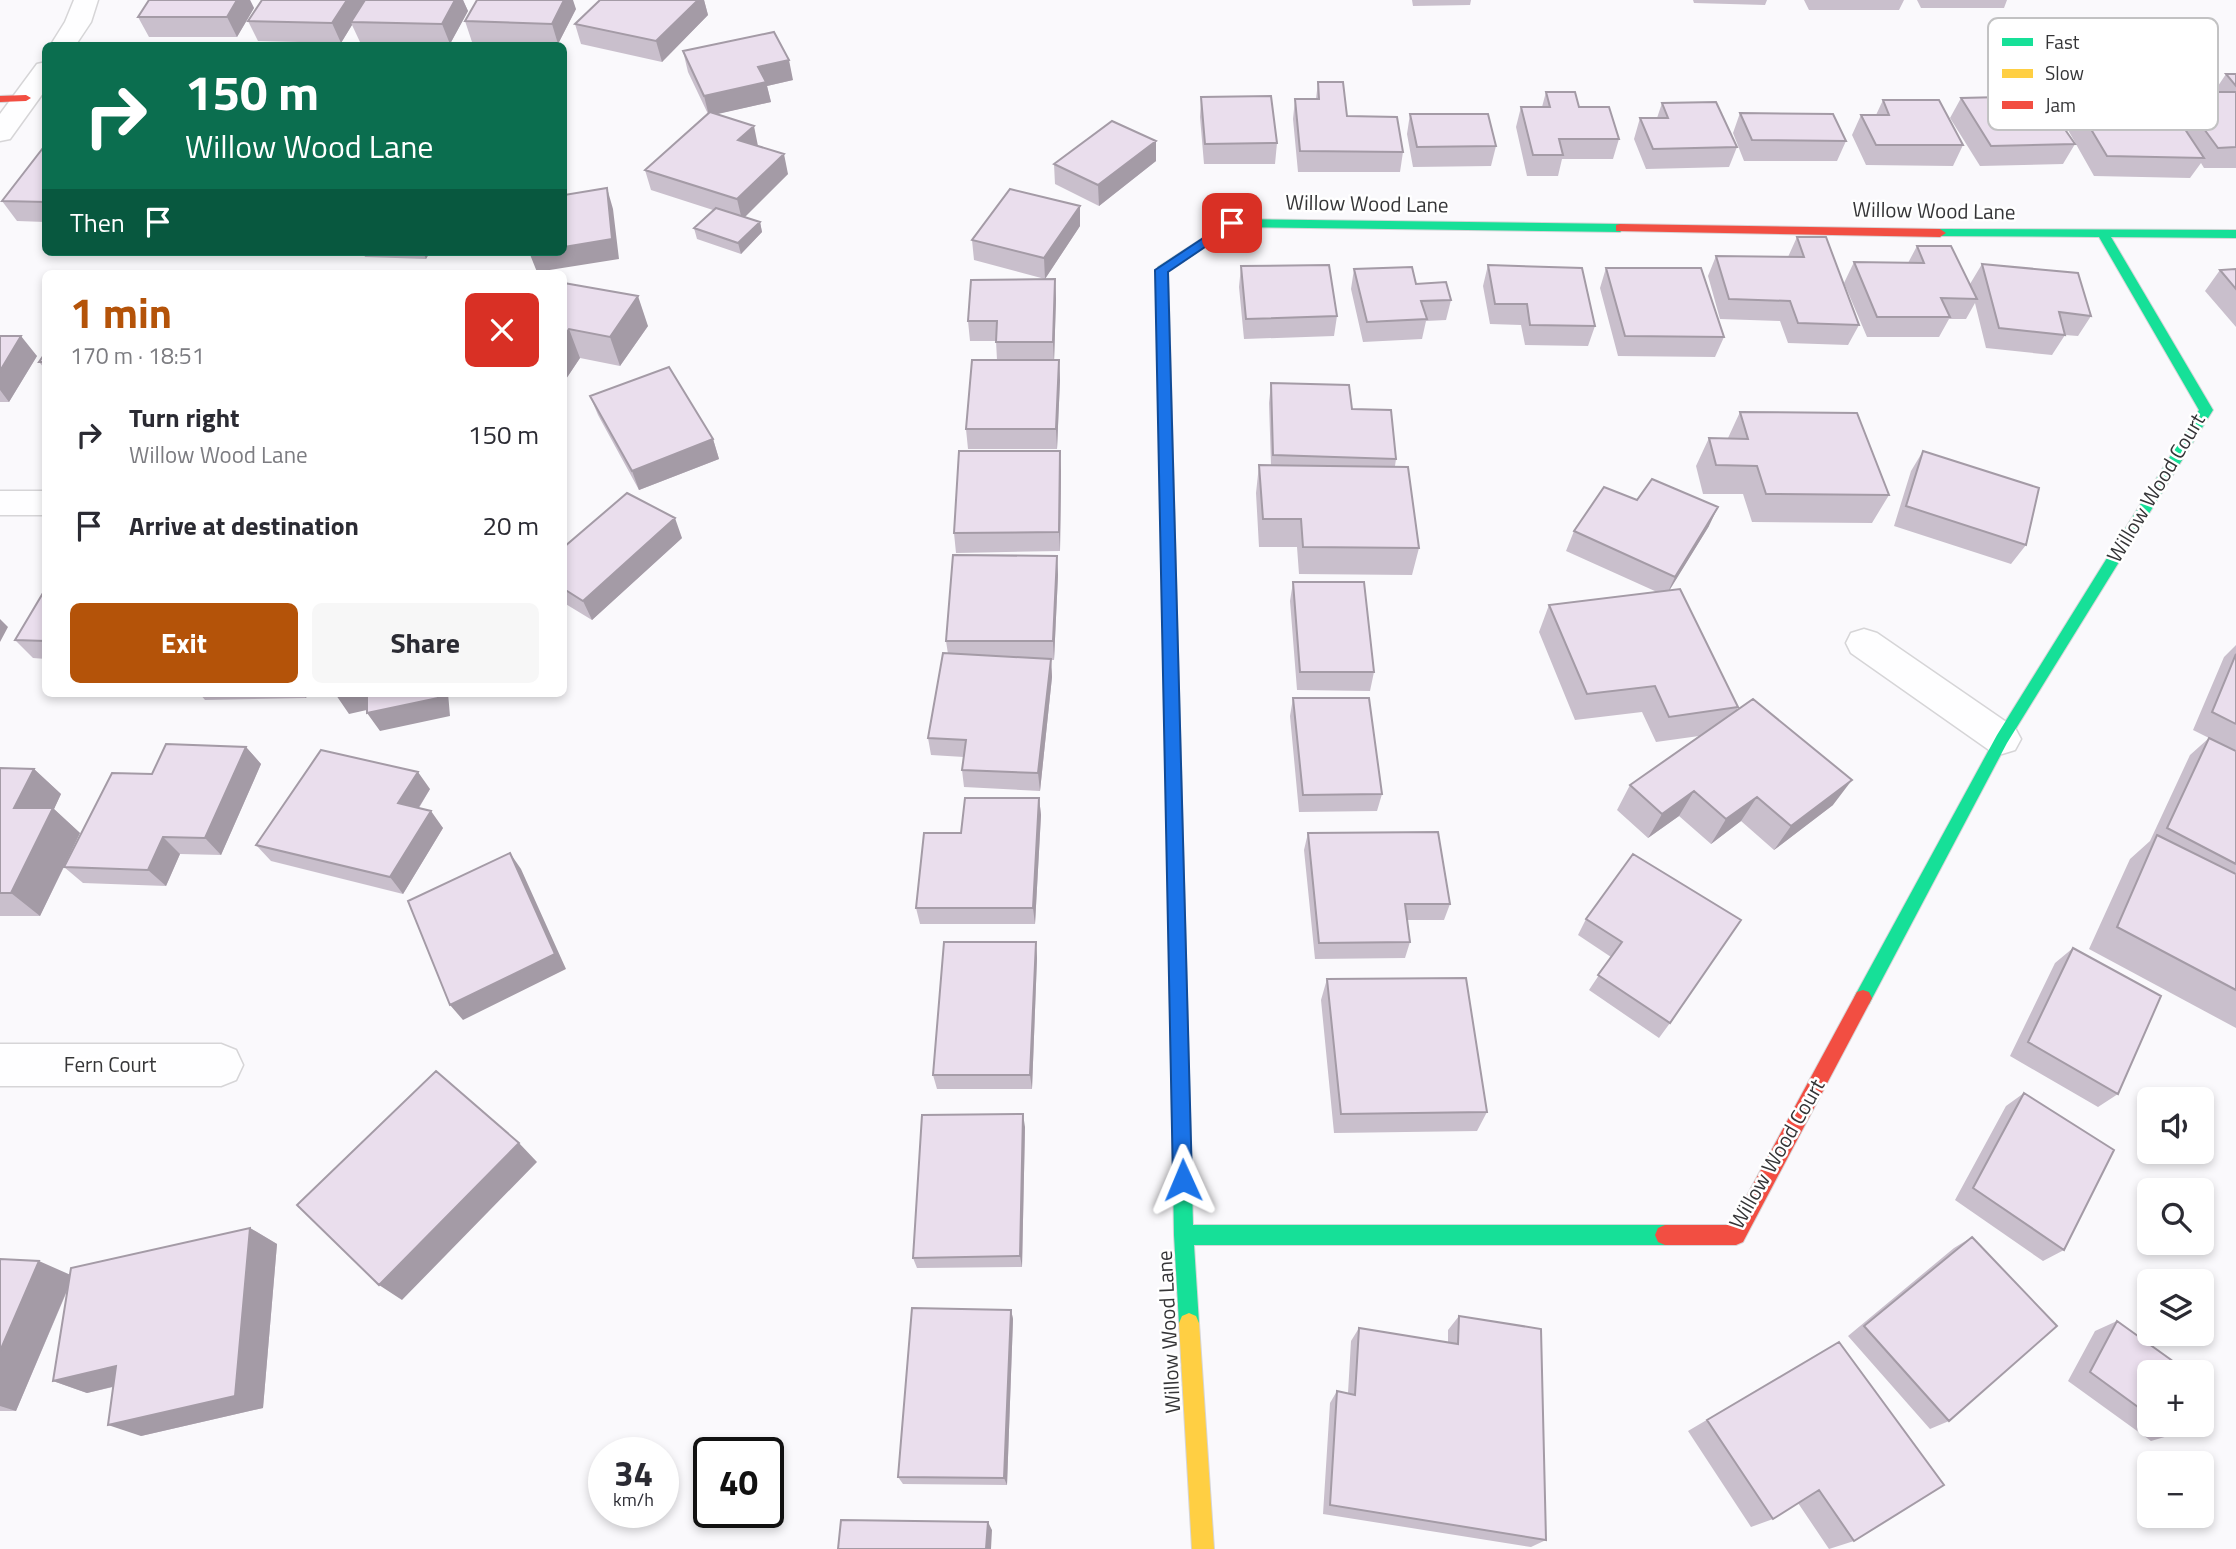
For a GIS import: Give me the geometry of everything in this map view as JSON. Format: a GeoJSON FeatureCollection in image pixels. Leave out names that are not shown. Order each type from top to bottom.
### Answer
{"type":"FeatureCollection","features":[{"type":"Feature","properties":{"kind":"street"},"geometry":{"type":"LineString","coordinates":[[65,42],[78,22],[86,0]]}},
{"type":"Feature","properties":{"kind":"street"},"geometry":{"type":"LineString","coordinates":[[0,132],[42,75]]}},
{"type":"Feature","properties":{"kind":"street","name":"Willow Wood Lane"},"geometry":{"type":"LineString","coordinates":[[1203,1549],[1184,1235],[1161,270],[1232,223],[2236,234]]}},
{"type":"Feature","properties":{"kind":"street","name":"Willow Wood Court"},"geometry":{"type":"LineString","coordinates":[[1184,1235],[1736,1235],[2001,739],[2206,410],[2104,234]]}},
{"type":"Feature","properties":{"kind":"street"},"geometry":{"type":"LineString","coordinates":[[0,503],[42,503]]}},
{"type":"Feature","properties":{"kind":"street"},"geometry":{"type":"LineString","coordinates":[[1864,643],[2001,739]]}},
{"type":"Feature","properties":{"kind":"street","name":"Fern Court"},"geometry":{"type":"LineString","coordinates":[[0,1065],[221,1065]]}},
{"type":"Feature","properties":{"kind":"building"},"geometry":{"type":"Polygon","coordinates":[[[149,0],[237,0],[227,17],[138,17],[149,0]]]}},
{"type":"Feature","properties":{"kind":"building"},"geometry":{"type":"Polygon","coordinates":[[[262,0],[347,0],[332,23],[248,21],[262,0]]]}},
{"type":"Feature","properties":{"kind":"building"},"geometry":{"type":"Polygon","coordinates":[[[365,0],[455,0],[442,24],[351,22],[365,0]]]}},
{"type":"Feature","properties":{"kind":"building"},"geometry":{"type":"Polygon","coordinates":[[[477,0],[564,0],[552,24],[465,21],[477,0]]]}},
{"type":"Feature","properties":{"kind":"building"},"geometry":{"type":"Polygon","coordinates":[[[600,0],[698,0],[656,41],[575,24],[600,0]]]}},
{"type":"Feature","properties":{"kind":"building"},"geometry":{"type":"Polygon","coordinates":[[[774,32],[789,60],[758,67],[766,82],[704,96],[683,51],[774,32]]]}},
{"type":"Feature","properties":{"kind":"building"},"geometry":{"type":"Polygon","coordinates":[[[2226,74],[2236,74],[2236,86],[2226,74]]]}},
{"type":"Feature","properties":{"kind":"building"},"geometry":{"type":"Polygon","coordinates":[[[1318,82],[1343,82],[1347,116],[1397,117],[1403,152],[1300,151],[1295,99],[1319,99],[1318,82]]]}},
{"type":"Feature","properties":{"kind":"building"},"geometry":{"type":"Polygon","coordinates":[[[1546,92],[1575,92],[1579,107],[1609,107],[1619,139],[1559,139],[1563,155],[1533,155],[1521,107],[1550,107],[1546,92]]]}},
{"type":"Feature","properties":{"kind":"building"},"geometry":{"type":"Polygon","coordinates":[[[2218,92],[2236,92],[2236,147],[2218,148],[2205,130],[2218,130],[2218,92]]]}},
{"type":"Feature","properties":{"kind":"building"},"geometry":{"type":"Polygon","coordinates":[[[1271,96],[1277,143],[1205,144],[1201,97],[1271,96]]]}},
{"type":"Feature","properties":{"kind":"building"},"geometry":{"type":"Polygon","coordinates":[[[1988,97],[1988,130],[2065,130],[2075,144],[1991,146],[1961,98],[1988,97]]]}},
{"type":"Feature","properties":{"kind":"building"},"geometry":{"type":"Polygon","coordinates":[[[1883,100],[1939,100],[1963,145],[1876,145],[1861,115],[1889,115],[1883,100]]]}},
{"type":"Feature","properties":{"kind":"building"},"geometry":{"type":"Polygon","coordinates":[[[1716,102],[1737,147],[1653,149],[1640,118],[1668,118],[1662,103],[1716,102]]]}},
{"type":"Feature","properties":{"kind":"building"},"geometry":{"type":"Polygon","coordinates":[[[710,112],[754,126],[738,140],[784,154],[737,199],[645,170],[710,112]]]}},
{"type":"Feature","properties":{"kind":"building"},"geometry":{"type":"Polygon","coordinates":[[[1740,113],[1833,114],[1846,141],[1752,140],[1740,113]]]}},
{"type":"Feature","properties":{"kind":"building"},"geometry":{"type":"Polygon","coordinates":[[[1410,114],[1488,114],[1496,146],[1417,147],[1410,114]]]}},
{"type":"Feature","properties":{"kind":"building"},"geometry":{"type":"Polygon","coordinates":[[[1112,121],[1156,141],[1098,185],[1054,164],[1112,121]]]}},
{"type":"Feature","properties":{"kind":"building"},"geometry":{"type":"Polygon","coordinates":[[[2091,130],[2185,130],[2204,158],[2107,156],[2091,130]]]}},
{"type":"Feature","properties":{"kind":"building"},"geometry":{"type":"Polygon","coordinates":[[[42,149],[42,202],[2,201],[42,149]]]}},
{"type":"Feature","properties":{"kind":"building"},"geometry":{"type":"Polygon","coordinates":[[[607,188],[612,239],[567,246],[567,195],[607,188]]]}},
{"type":"Feature","properties":{"kind":"building"},"geometry":{"type":"Polygon","coordinates":[[[1010,189],[1080,206],[1044,258],[972,240],[1010,189]]]}},
{"type":"Feature","properties":{"kind":"building"},"geometry":{"type":"Polygon","coordinates":[[[716,208],[760,222],[738,243],[694,228],[716,208]]]}},
{"type":"Feature","properties":{"kind":"building"},"geometry":{"type":"Polygon","coordinates":[[[1797,237],[1826,237],[1859,325],[1798,323],[1790,301],[1729,299],[1716,256],[1804,257],[1797,237]]]}},
{"type":"Feature","properties":{"kind":"building"},"geometry":{"type":"Polygon","coordinates":[[[1917,246],[1951,246],[1977,299],[1941,298],[1950,317],[1877,317],[1854,262],[1924,263],[1917,246]]]}},
{"type":"Feature","properties":{"kind":"building"},"geometry":{"type":"Polygon","coordinates":[[[1982,264],[2078,273],[2091,316],[2059,312],[2065,335],[1999,328],[1982,264]]]}},
{"type":"Feature","properties":{"kind":"building"},"geometry":{"type":"Polygon","coordinates":[[[1329,265],[1337,316],[1246,319],[1241,266],[1329,265]]]}},
{"type":"Feature","properties":{"kind":"building"},"geometry":{"type":"Polygon","coordinates":[[[1488,265],[1582,268],[1595,326],[1530,325],[1527,304],[1495,304],[1488,265]]]}},
{"type":"Feature","properties":{"kind":"building"},"geometry":{"type":"Polygon","coordinates":[[[1412,267],[1416,284],[1446,282],[1451,300],[1421,301],[1427,319],[1367,322],[1354,269],[1412,267]]]}},
{"type":"Feature","properties":{"kind":"building"},"geometry":{"type":"Polygon","coordinates":[[[1606,268],[1701,268],[1724,337],[1625,336],[1606,268]]]}},
{"type":"Feature","properties":{"kind":"building"},"geometry":{"type":"Polygon","coordinates":[[[2236,269],[2236,289],[2220,270],[2236,269]]]}},
{"type":"Feature","properties":{"kind":"building"},"geometry":{"type":"Polygon","coordinates":[[[1055,279],[1053,342],[996,342],[997,321],[968,321],[971,280],[1055,279]]]}},
{"type":"Feature","properties":{"kind":"building"},"geometry":{"type":"Polygon","coordinates":[[[567,284],[638,296],[610,337],[569,329],[567,332],[567,284]]]}},
{"type":"Feature","properties":{"kind":"building"},"geometry":{"type":"Polygon","coordinates":[[[0,336],[21,336],[0,371],[0,336]]]}},
{"type":"Feature","properties":{"kind":"building"},"geometry":{"type":"Polygon","coordinates":[[[972,360],[1059,360],[1056,429],[966,429],[972,360]]]}},
{"type":"Feature","properties":{"kind":"building"},"geometry":{"type":"Polygon","coordinates":[[[669,367],[713,439],[632,471],[590,396],[669,367]]]}},
{"type":"Feature","properties":{"kind":"building"},"geometry":{"type":"Polygon","coordinates":[[[1271,383],[1349,385],[1352,409],[1391,410],[1396,459],[1273,455],[1271,383]]]}},
{"type":"Feature","properties":{"kind":"building"},"geometry":{"type":"Polygon","coordinates":[[[1740,412],[1857,413],[1889,495],[1766,494],[1757,466],[1716,465],[1709,438],[1748,439],[1740,412]]]}},
{"type":"Feature","properties":{"kind":"building"},"geometry":{"type":"Polygon","coordinates":[[[959,451],[1060,451],[1059,532],[954,533],[959,451]]]}},
{"type":"Feature","properties":{"kind":"building"},"geometry":{"type":"Polygon","coordinates":[[[1923,451],[2039,488],[2026,545],[1906,506],[1923,451]]]}},
{"type":"Feature","properties":{"kind":"building"},"geometry":{"type":"Polygon","coordinates":[[[1259,465],[1408,467],[1419,548],[1303,547],[1301,519],[1263,519],[1259,465]]]}},
{"type":"Feature","properties":{"kind":"building"},"geometry":{"type":"Polygon","coordinates":[[[1652,479],[1718,507],[1675,577],[1574,531],[1604,487],[1637,500],[1652,479]]]}},
{"type":"Feature","properties":{"kind":"building"},"geometry":{"type":"Polygon","coordinates":[[[627,493],[675,518],[583,601],[567,591],[567,544],[627,493]]]}},
{"type":"Feature","properties":{"kind":"building"},"geometry":{"type":"Polygon","coordinates":[[[953,555],[1057,556],[1053,641],[946,641],[953,555]]]}},
{"type":"Feature","properties":{"kind":"building"},"geometry":{"type":"Polygon","coordinates":[[[1293,582],[1364,582],[1374,672],[1300,672],[1293,582]]]}},
{"type":"Feature","properties":{"kind":"building"},"geometry":{"type":"Polygon","coordinates":[[[1680,589],[1738,707],[1669,717],[1655,686],[1587,694],[1549,605],[1680,589]]]}},
{"type":"Feature","properties":{"kind":"building"},"geometry":{"type":"Polygon","coordinates":[[[42,595],[42,641],[15,640],[42,595]]]}},
{"type":"Feature","properties":{"kind":"building"},"geometry":{"type":"Polygon","coordinates":[[[943,653],[1051,659],[1038,773],[962,770],[966,740],[928,738],[943,653]]]}},
{"type":"Feature","properties":{"kind":"building"},"geometry":{"type":"Polygon","coordinates":[[[2236,654],[2236,724],[2212,712],[2236,654]]]}},
{"type":"Feature","properties":{"kind":"building"},"geometry":{"type":"Polygon","coordinates":[[[367,697],[438,697],[438,698],[367,713],[367,697]]]}},
{"type":"Feature","properties":{"kind":"building"},"geometry":{"type":"Polygon","coordinates":[[[1293,698],[1369,698],[1382,794],[1303,795],[1293,698]]]}},
{"type":"Feature","properties":{"kind":"building"},"geometry":{"type":"Polygon","coordinates":[[[1753,699],[1852,780],[1791,826],[1757,797],[1726,819],[1694,791],[1662,814],[1630,785],[1753,699]]]}},
{"type":"Feature","properties":{"kind":"building"},"geometry":{"type":"Polygon","coordinates":[[[2209,738],[2236,751],[2236,864],[2167,828],[2209,738]]]}},
{"type":"Feature","properties":{"kind":"building"},"geometry":{"type":"Polygon","coordinates":[[[166,744],[246,747],[205,838],[163,837],[148,870],[64,867],[112,773],[152,774],[166,744]]]}},
{"type":"Feature","properties":{"kind":"building"},"geometry":{"type":"Polygon","coordinates":[[[321,750],[418,772],[398,803],[431,811],[390,877],[256,845],[321,750]]]}},
{"type":"Feature","properties":{"kind":"building"},"geometry":{"type":"Polygon","coordinates":[[[0,768],[34,769],[14,808],[53,808],[11,893],[0,893],[0,768]]]}},
{"type":"Feature","properties":{"kind":"building"},"geometry":{"type":"Polygon","coordinates":[[[965,798],[1039,798],[1033,908],[916,908],[924,833],[961,833],[965,798]]]}},
{"type":"Feature","properties":{"kind":"building"},"geometry":{"type":"Polygon","coordinates":[[[1438,832],[1450,904],[1405,904],[1410,942],[1319,943],[1308,833],[1438,832]]]}},
{"type":"Feature","properties":{"kind":"building"},"geometry":{"type":"Polygon","coordinates":[[[2157,835],[2236,874],[2236,990],[2117,927],[2157,835]]]}},
{"type":"Feature","properties":{"kind":"building"},"geometry":{"type":"Polygon","coordinates":[[[510,853],[555,954],[450,1005],[408,901],[510,853]]]}},
{"type":"Feature","properties":{"kind":"building"},"geometry":{"type":"Polygon","coordinates":[[[1633,854],[1741,920],[1670,1023],[1598,975],[1622,942],[1586,919],[1633,854]]]}},
{"type":"Feature","properties":{"kind":"building"},"geometry":{"type":"Polygon","coordinates":[[[944,942],[1036,942],[1030,1075],[933,1075],[944,942]]]}},
{"type":"Feature","properties":{"kind":"building"},"geometry":{"type":"Polygon","coordinates":[[[2073,948],[2161,996],[2118,1094],[2028,1042],[2073,948]]]}},
{"type":"Feature","properties":{"kind":"building"},"geometry":{"type":"Polygon","coordinates":[[[1466,978],[1487,1112],[1341,1114],[1327,979],[1466,978]]]}},
{"type":"Feature","properties":{"kind":"building"},"geometry":{"type":"Polygon","coordinates":[[[436,1071],[519,1143],[379,1285],[297,1205],[436,1071]]]}},
{"type":"Feature","properties":{"kind":"building"},"geometry":{"type":"Polygon","coordinates":[[[2024,1093],[2114,1150],[2064,1250],[1973,1188],[2024,1093]]]}},
{"type":"Feature","properties":{"kind":"building"},"geometry":{"type":"Polygon","coordinates":[[[1023,1114],[1020,1256],[913,1258],[922,1115],[1023,1114]]]}},
{"type":"Feature","properties":{"kind":"building"},"geometry":{"type":"Polygon","coordinates":[[[250,1228],[235,1396],[108,1425],[116,1366],[53,1381],[71,1268],[250,1228]]]}},
{"type":"Feature","properties":{"kind":"building"},"geometry":{"type":"Polygon","coordinates":[[[1972,1237],[2057,1326],[1949,1421],[1864,1326],[1972,1237]]]}},
{"type":"Feature","properties":{"kind":"building"},"geometry":{"type":"Polygon","coordinates":[[[0,1259],[39,1261],[0,1351],[0,1259]]]}},
{"type":"Feature","properties":{"kind":"building"},"geometry":{"type":"Polygon","coordinates":[[[912,1308],[1011,1310],[1004,1478],[898,1477],[912,1308]]]}},
{"type":"Feature","properties":{"kind":"building"},"geometry":{"type":"Polygon","coordinates":[[[1459,1316],[1541,1329],[1546,1540],[1330,1505],[1337,1391],[1355,1395],[1359,1328],[1458,1344],[1459,1316]]]}},
{"type":"Feature","properties":{"kind":"building"},"geometry":{"type":"Polygon","coordinates":[[[2117,1321],[2137,1335],[2137,1346],[2152,1346],[2171,1360],[2137,1360],[2137,1406],[2090,1372],[2117,1321]]]}},
{"type":"Feature","properties":{"kind":"building"},"geometry":{"type":"Polygon","coordinates":[[[1839,1342],[1944,1485],[1854,1541],[1819,1490],[1773,1519],[1707,1420],[1839,1342]]]}},
{"type":"Feature","properties":{"kind":"building"},"geometry":{"type":"Polygon","coordinates":[[[841,1520],[988,1522],[986,1549],[838,1549],[841,1520]]]}},
{"type":"Feature","properties":{"kind":"traffic: fast"},"geometry":{"type":"LineString","coordinates":[[1163,304],[1162,270],[1232,223],[1620,228]]}},
{"type":"Feature","properties":{"kind":"traffic: fast"},"geometry":{"type":"LineString","coordinates":[[1940,233],[2236,234]]}},
{"type":"Feature","properties":{"kind":"traffic: fast"},"geometry":{"type":"LineString","coordinates":[[1863,998],[2002,739],[2206,410],[2104,235]]}},
{"type":"Feature","properties":{"kind":"traffic: fast"},"geometry":{"type":"LineString","coordinates":[[1170,613],[1184,1235],[1189,1323]]}},
{"type":"Feature","properties":{"kind":"traffic: fast"},"geometry":{"type":"LineString","coordinates":[[1184,1235],[1665,1235]]}},
{"type":"Feature","properties":{"kind":"traffic: slow"},"geometry":{"type":"LineString","coordinates":[[1189,1323],[1203,1549]]}},
{"type":"Feature","properties":{"kind":"traffic: jam"},"geometry":{"type":"LineString","coordinates":[[0,99],[26,98]]}},
{"type":"Feature","properties":{"kind":"traffic: jam"},"geometry":{"type":"LineString","coordinates":[[1620,228],[1940,233]]}},
{"type":"Feature","properties":{"kind":"traffic: jam"},"geometry":{"type":"LineString","coordinates":[[1163,304],[1170,613]]}},
{"type":"Feature","properties":{"kind":"traffic: jam"},"geometry":{"type":"LineString","coordinates":[[1665,1235],[1736,1235],[1863,998]]}},
{"type":"Feature","properties":{"kind":"route"},"geometry":{"type":"LineString","coordinates":[[1183,1180],[1161,270],[1232,223]]}}]}
